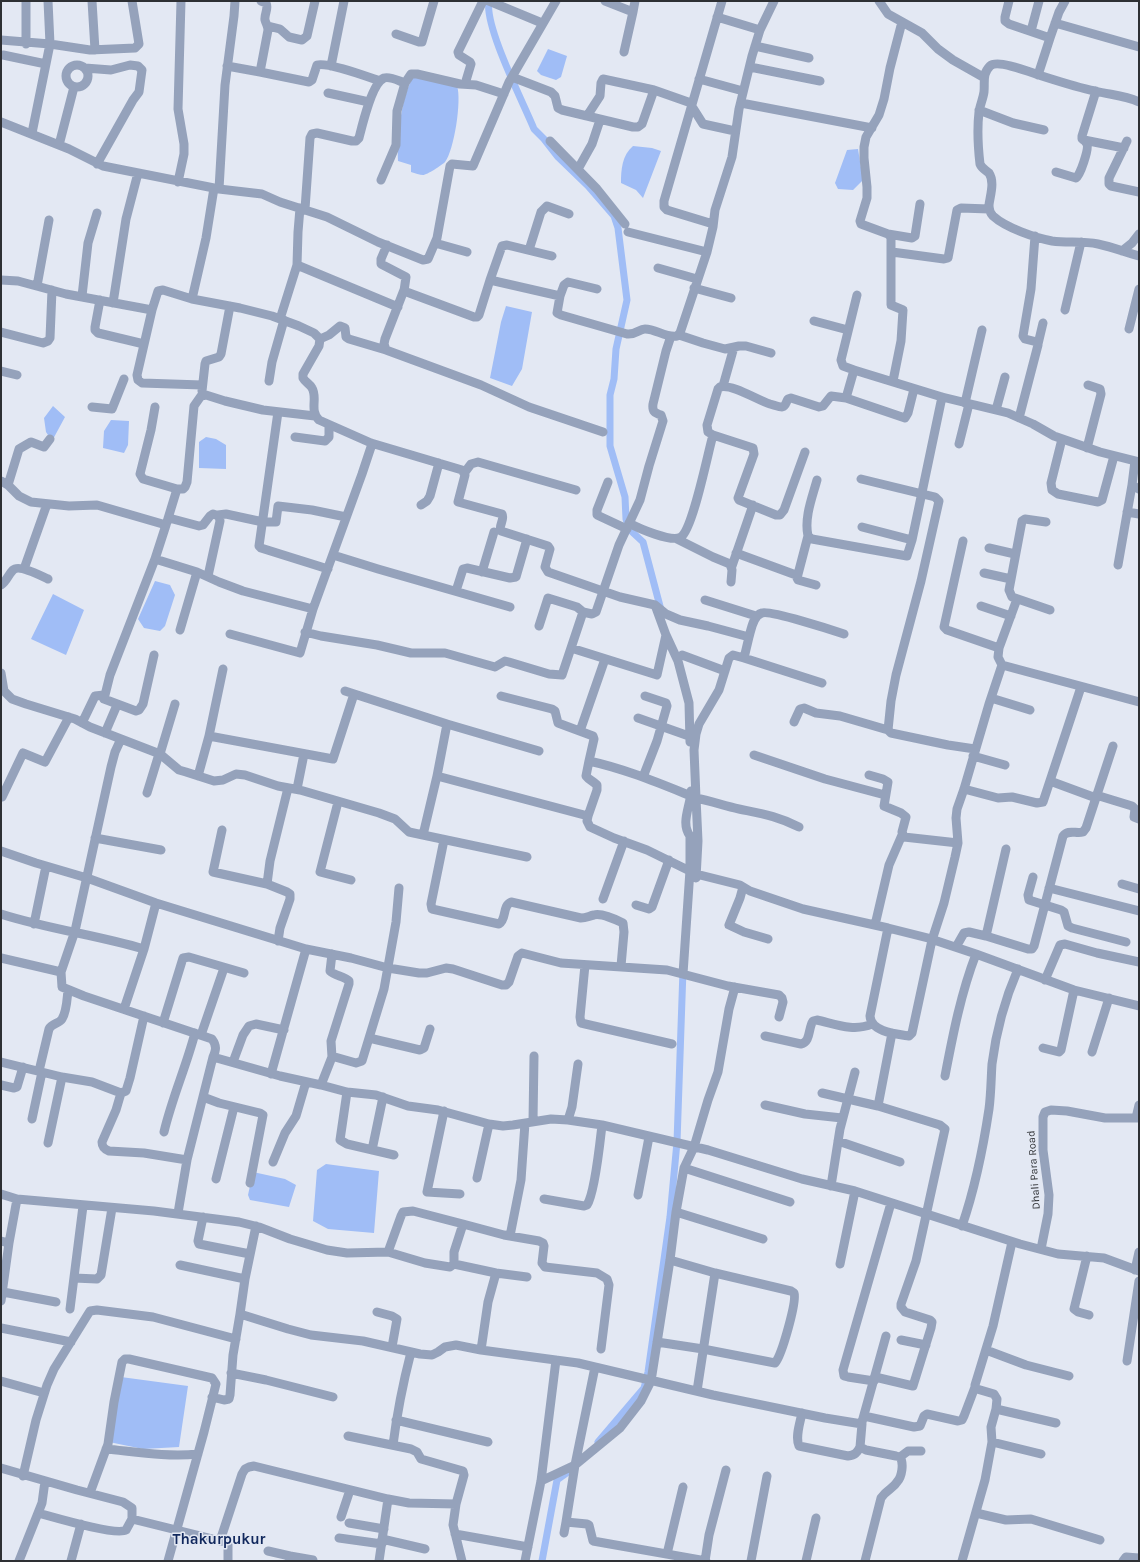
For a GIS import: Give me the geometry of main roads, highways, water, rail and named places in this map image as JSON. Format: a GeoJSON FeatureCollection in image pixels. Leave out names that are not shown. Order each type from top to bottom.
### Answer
{"type":"FeatureCollection","features":[{"type":"Feature","properties":{"kind":"water"},"geometry":{"type":"Polygon","coordinates":[[[548,49],[567,56],[561,77],[556,80],[541,75],[537,71],[548,49]]]}},
{"type":"Feature","properties":{"kind":"water"},"geometry":{"type":"Polygon","coordinates":[[[413,77],[457,86],[458,93],[458,113],[454,137],[448,156],[445,162],[425,175],[411,172],[411,165],[398,161],[398,141],[403,106],[405,96],[413,77]]]}},
{"type":"Feature","properties":{"kind":"water"},"geometry":{"type":"Polygon","coordinates":[[[633,146],[652,148],[661,151],[643,198],[636,190],[621,183],[624,158],[633,146]]]}},
{"type":"Feature","properties":{"kind":"water"},"geometry":{"type":"Polygon","coordinates":[[[858,149],[863,180],[853,190],[838,189],[835,183],[847,150],[858,149]]]}},
{"type":"Feature","properties":{"kind":"water"},"geometry":{"type":"Polygon","coordinates":[[[506,306],[532,312],[522,369],[512,386],[490,378],[501,322],[506,306]]]}},
{"type":"Feature","properties":{"kind":"water"},"geometry":{"type":"Polygon","coordinates":[[[53,406],[65,417],[52,441],[46,432],[44,418],[53,406]]]}},
{"type":"Feature","properties":{"kind":"water"},"geometry":{"type":"Polygon","coordinates":[[[111,420],[129,421],[128,445],[124,453],[103,448],[104,431],[111,420]]]}},
{"type":"Feature","properties":{"kind":"water"},"geometry":{"type":"Polygon","coordinates":[[[206,437],[216,439],[226,445],[226,469],[199,468],[199,442],[206,437]]]}},
{"type":"Feature","properties":{"kind":"water"},"geometry":{"type":"Polygon","coordinates":[[[155,581],[170,585],[175,595],[165,626],[160,631],[144,628],[138,619],[155,581]]]}},
{"type":"Feature","properties":{"kind":"water"},"geometry":{"type":"Polygon","coordinates":[[[53,594],[84,610],[66,655],[31,639],[53,594]]]}},
{"type":"Feature","properties":{"kind":"water"},"geometry":{"type":"Polygon","coordinates":[[[326,1164],[379,1171],[374,1233],[328,1229],[313,1221],[317,1170],[326,1164]]]}},
{"type":"Feature","properties":{"kind":"water"},"geometry":{"type":"Polygon","coordinates":[[[253,1172],[285,1179],[296,1185],[289,1207],[250,1200],[248,1195],[253,1172]]]}},
{"type":"Feature","properties":{"kind":"water"},"geometry":{"type":"Polygon","coordinates":[[[121,1377],[188,1386],[179,1447],[143,1449],[109,1442],[121,1377]]]}},
{"type":"Feature","properties":{"kind":"waterway"},"geometry":{"type":"LineString","coordinates":[[489,1],[489,13],[492,28],[534,129],[558,157],[588,186],[614,216],[618,228],[627,300],[616,349],[614,379],[610,395],[610,446],[625,497],[626,519],[629,529],[643,542],[661,610]]}},
{"type":"Feature","properties":{"kind":"waterway"},"geometry":{"type":"LineString","coordinates":[[598,1442],[644,1388],[648,1372],[670,1217],[677,1142],[683,970]]}},
{"type":"Feature","properties":{"kind":"waterway"},"geometry":{"type":"LineString","coordinates":[[542,1561],[557,1480],[571,1470]]}},
{"type":"Feature","properties":{"kind":"district","name":"Thakurpukur"},"geometry":{"type":"Point","coordinates":[219,1540]}}]}
